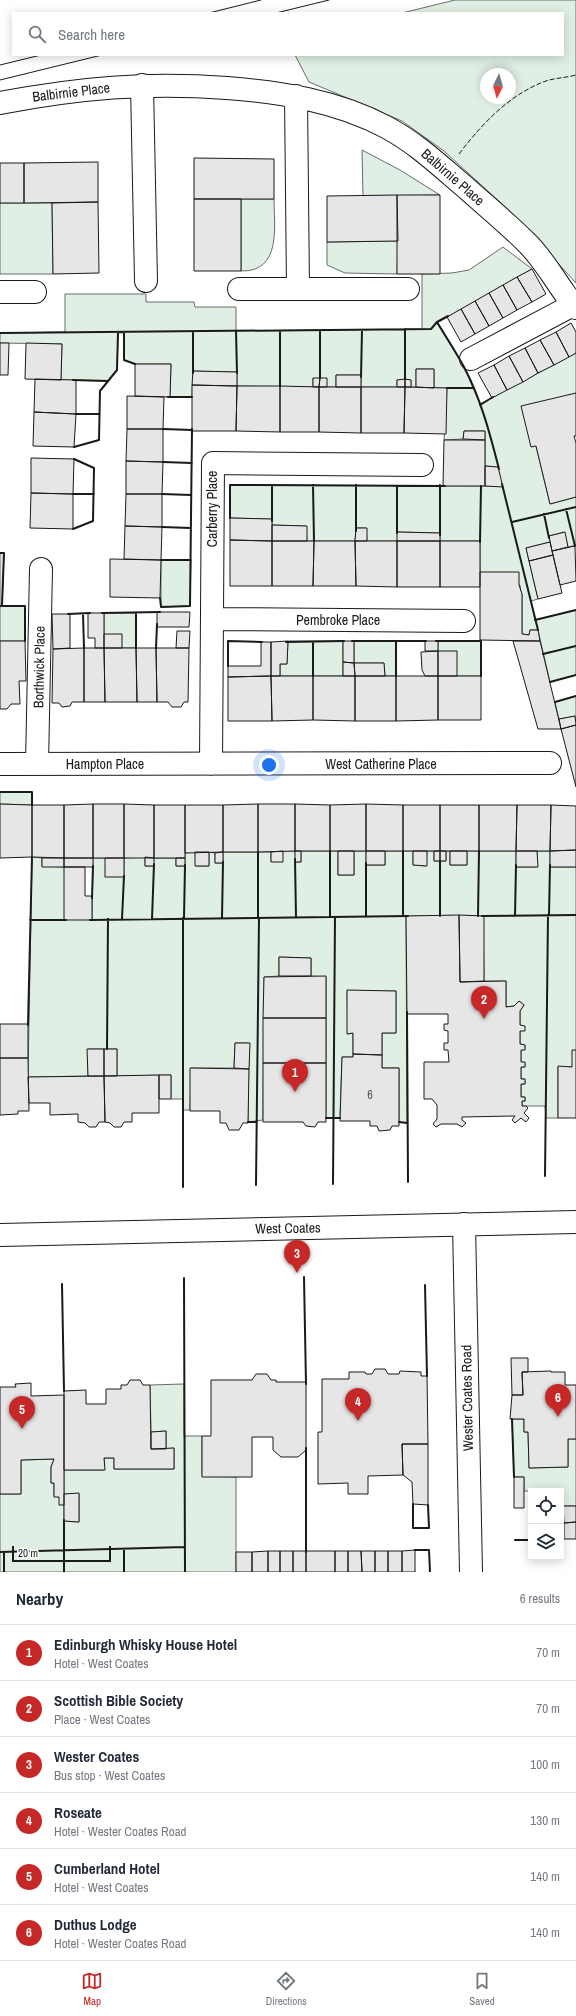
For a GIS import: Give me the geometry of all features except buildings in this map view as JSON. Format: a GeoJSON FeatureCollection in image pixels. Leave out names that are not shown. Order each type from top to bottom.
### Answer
{"type":"FeatureCollection","features":[{"type":"Feature","properties":{"kind":"street","name":"Balbirnie Place"},"geometry":{"type":"LineString","coordinates":[[0,102],[74,90],[142,85],[179,85],[241,89],[296,96],[344,109],[385,127],[423,150],[527,242],[575,306]]}},
{"type":"Feature","properties":{"kind":"street"},"geometry":{"type":"LineString","coordinates":[[142,85],[146,282]]}},
{"type":"Feature","properties":{"kind":"street"},"geometry":{"type":"LineString","coordinates":[[296,96],[298,289]]}},
{"type":"Feature","properties":{"kind":"street"},"geometry":{"type":"LineString","coordinates":[[239,288],[408,290]]}},
{"type":"Feature","properties":{"kind":"street"},"geometry":{"type":"LineString","coordinates":[[0,292],[35,292]]}},
{"type":"Feature","properties":{"kind":"street"},"geometry":{"type":"LineString","coordinates":[[472,358],[575,306]]}},
{"type":"Feature","properties":{"kind":"street","name":"Carberry Place"},"geometry":{"type":"LineString","coordinates":[[211,764],[213,463],[422,465]]}},
{"type":"Feature","properties":{"kind":"street","name":"Borthwick Place"},"geometry":{"type":"LineString","coordinates":[[36,764],[41,569]]}},
{"type":"Feature","properties":{"kind":"street","name":"Pembroke Place"},"geometry":{"type":"LineString","coordinates":[[212,619],[464,620]]}},
{"type":"Feature","properties":{"kind":"street","name":"West Catherine Place"},"geometry":{"type":"LineString","coordinates":[[211,764],[550,763]]}},
{"type":"Feature","properties":{"kind":"street","name":"Hampton Place"},"geometry":{"type":"LineString","coordinates":[[0,764],[211,764]]}},
{"type":"Feature","properties":{"kind":"street","name":"West Coates"},"geometry":{"type":"LineString","coordinates":[[0,1235],[576,1222]]}},
{"type":"Feature","properties":{"kind":"street","name":"Wester Coates Road"},"geometry":{"type":"LineString","coordinates":[[464,1224],[471,1572]]}},
{"type":"Feature","properties":{"kind":"green space"},"geometry":{"type":"Polygon","coordinates":[[[455,0],[576,0],[576,283],[513,214],[444,151],[402,121],[309,82],[296,56],[564,56],[564,12],[406,12],[455,0]]]}},
{"type":"Feature","properties":{"kind":"green space"},"geometry":{"type":"Polygon","coordinates":[[[362,150],[400,170],[440,195],[363,196],[362,150]]]}},
{"type":"Feature","properties":{"kind":"green space"},"geometry":{"type":"Polygon","coordinates":[[[241,199],[274,199],[275,222],[273,246],[269,256],[263,264],[254,269],[241,271],[241,199]]]}},
{"type":"Feature","properties":{"kind":"green space"},"geometry":{"type":"Polygon","coordinates":[[[0,203],[52,203],[53,274],[0,274],[0,203]]]}},
{"type":"Feature","properties":{"kind":"green space"},"geometry":{"type":"Polygon","coordinates":[[[398,241],[397,274],[345,273],[327,265],[327,242],[398,241]]]}},
{"type":"Feature","properties":{"kind":"green space"},"geometry":{"type":"Polygon","coordinates":[[[503,247],[532,269],[437,323],[464,367],[480,404],[576,353],[576,393],[536,446],[550,504],[576,497],[576,545],[568,547],[564,532],[549,536],[550,542],[526,548],[538,599],[531,601],[535,620],[576,610],[576,675],[550,682],[538,630],[530,630],[529,635],[522,634],[522,594],[520,585],[480,572],[480,541],[440,541],[440,533],[398,532],[397,541],[367,541],[366,528],[356,528],[355,541],[307,541],[306,526],[272,525],[272,519],[230,518],[230,485],[502,486],[498,467],[485,466],[485,431],[464,431],[463,439],[444,440],[447,388],[434,388],[434,369],[416,369],[416,387],[411,387],[411,380],[397,380],[397,387],[361,387],[361,375],[336,375],[336,387],[327,387],[313,378],[313,387],[237,386],[237,372],[193,371],[192,397],[170,397],[171,364],[135,364],[124,360],[124,333],[118,333],[117,370],[108,381],[61,380],[62,344],[0,343],[0,333],[65,332],[65,294],[146,294],[146,302],[194,302],[195,307],[236,307],[236,331],[422,329],[422,274],[452,273],[469,270],[503,247]]]}},
{"type":"Feature","properties":{"kind":"green space"},"geometry":{"type":"Polygon","coordinates":[[[0,553],[4,553],[2,606],[25,606],[25,641],[0,641],[0,553]]]}},
{"type":"Feature","properties":{"kind":"green space"},"geometry":{"type":"Polygon","coordinates":[[[161,560],[191,560],[190,606],[161,607],[161,560]]]}},
{"type":"Feature","properties":{"kind":"green space"},"geometry":{"type":"Polygon","coordinates":[[[104,613],[136,613],[136,648],[122,648],[104,634],[104,613]]]}},
{"type":"Feature","properties":{"kind":"green space"},"geometry":{"type":"Polygon","coordinates":[[[288,641],[343,641],[343,676],[280,676],[280,664],[287,664],[288,641]]]}},
{"type":"Feature","properties":{"kind":"green space"},"geometry":{"type":"Polygon","coordinates":[[[354,641],[396,641],[396,676],[385,676],[384,663],[354,663],[354,641]]]}},
{"type":"Feature","properties":{"kind":"green space"},"geometry":{"type":"Polygon","coordinates":[[[438,641],[481,641],[481,676],[457,676],[438,651],[438,641]]]}},
{"type":"Feature","properties":{"kind":"green space"},"geometry":{"type":"Polygon","coordinates":[[[576,696],[576,720],[575,716],[559,719],[555,702],[576,696]]]}},
{"type":"Feature","properties":{"kind":"green space"},"geometry":{"type":"Polygon","coordinates":[[[0,792],[32,792],[32,805],[0,804],[0,792]]]}},
{"type":"Feature","properties":{"kind":"green space"},"geometry":{"type":"Polygon","coordinates":[[[283,851],[295,851],[296,862],[301,862],[301,851],[338,851],[338,875],[354,875],[354,851],[366,851],[366,865],[385,865],[385,851],[413,851],[413,865],[426,866],[427,851],[434,851],[434,861],[446,861],[446,851],[450,851],[450,865],[467,865],[467,851],[516,851],[516,867],[537,867],[537,851],[550,851],[550,867],[576,867],[576,1050],[572,1067],[558,1067],[558,1118],[546,1118],[545,1106],[522,1106],[522,1101],[525,1101],[525,1097],[521,1097],[521,1084],[525,1084],[525,1079],[521,1079],[521,1067],[525,1067],[525,1063],[521,1062],[521,1050],[525,1049],[525,1045],[520,1044],[520,1011],[524,1005],[519,1001],[514,1006],[506,1007],[506,981],[484,981],[483,916],[406,916],[407,1123],[399,1122],[399,1068],[382,1068],[382,1033],[396,1033],[396,991],[347,991],[348,1034],[353,1033],[353,1057],[342,1057],[340,1118],[326,1118],[326,977],[311,976],[311,958],[279,957],[279,976],[264,977],[263,1120],[248,1122],[249,1043],[235,1043],[234,1068],[191,1068],[190,1110],[183,1110],[183,1099],[171,1099],[171,1075],[117,1076],[117,1049],[88,1049],[88,1076],[28,1077],[32,857],[42,858],[42,866],[64,867],[92,919],[93,858],[105,858],[124,876],[124,858],[145,857],[145,866],[153,866],[154,858],[176,858],[176,866],[185,866],[185,853],[195,852],[196,866],[209,866],[209,852],[215,853],[215,863],[223,863],[223,852],[271,852],[271,862],[283,851]]]}},
{"type":"Feature","properties":{"kind":"green space"},"geometry":{"type":"Polygon","coordinates":[[[184,1384],[184,1436],[202,1436],[202,1476],[236,1477],[236,1572],[0,1572],[0,1494],[21,1494],[21,1460],[54,1459],[51,1467],[51,1483],[54,1483],[54,1496],[59,1497],[64,1505],[64,1521],[79,1522],[79,1494],[64,1494],[64,1470],[104,1470],[104,1458],[114,1458],[114,1469],[174,1469],[174,1448],[166,1449],[166,1431],[151,1432],[150,1385],[184,1384]]]}},
{"type":"Feature","properties":{"kind":"green space"},"geometry":{"type":"Polygon","coordinates":[[[512,1419],[524,1419],[524,1432],[528,1432],[529,1468],[568,1467],[568,1439],[576,1439],[576,1506],[564,1506],[564,1488],[528,1488],[528,1491],[524,1491],[524,1477],[514,1477],[512,1419]]]}},
{"type":"Feature","properties":{"kind":"tram line"},"geometry":{"type":"LineString","coordinates":[[213,12],[261,0]]}},
{"type":"Feature","properties":{"kind":"tram line"},"geometry":{"type":"LineString","coordinates":[[280,12],[329,0]]}},
{"type":"Feature","properties":{"kind":"tram line"},"geometry":{"type":"LineString","coordinates":[[0,65],[37,56]]}},
{"type":"Feature","properties":{"kind":"tram line"},"geometry":{"type":"LineString","coordinates":[[0,80],[98,56]]}},
{"type":"Feature","properties":{"kind":"fence"},"geometry":{"type":"LineString","coordinates":[[459,154],[476,132],[496,112],[518,95],[543,82],[576,75]]}},
{"type":"Feature","properties":{"kind":"wall"},"geometry":{"type":"LineString","coordinates":[[0,333],[431,329],[437,322],[448,316]]}},
{"type":"Feature","properties":{"kind":"wall"},"geometry":{"type":"LineString","coordinates":[[437,322],[461,361],[470,379],[480,404],[499,469]]}},
{"type":"Feature","properties":{"kind":"wall"},"geometry":{"type":"LineString","coordinates":[[405,329],[405,379]]}},
{"type":"Feature","properties":{"kind":"wall"},"geometry":{"type":"LineString","coordinates":[[320,330],[320,378]]}},
{"type":"Feature","properties":{"kind":"wall"},"geometry":{"type":"LineString","coordinates":[[361,377],[362,330]]}},
{"type":"Feature","properties":{"kind":"wall"},"geometry":{"type":"LineString","coordinates":[[236,331],[237,373]]}},
{"type":"Feature","properties":{"kind":"wall"},"geometry":{"type":"LineString","coordinates":[[280,331],[280,386]]}},
{"type":"Feature","properties":{"kind":"wall"},"geometry":{"type":"LineString","coordinates":[[193,332],[193,373]]}},
{"type":"Feature","properties":{"kind":"wall"},"geometry":{"type":"LineString","coordinates":[[74,447],[99,440],[100,391],[117,370],[118,333]]}},
{"type":"Feature","properties":{"kind":"wall"},"geometry":{"type":"LineString","coordinates":[[124,333],[124,360],[135,364]]}},
{"type":"Feature","properties":{"kind":"wall"},"geometry":{"type":"LineString","coordinates":[[73,380],[108,381]]}},
{"type":"Feature","properties":{"kind":"wall"},"geometry":{"type":"LineString","coordinates":[[447,388],[474,388]]}},
{"type":"Feature","properties":{"kind":"wall"},"geometry":{"type":"LineString","coordinates":[[168,397],[192,397]]}},
{"type":"Feature","properties":{"kind":"wall"},"geometry":{"type":"LineString","coordinates":[[480,405],[493,397]]}},
{"type":"Feature","properties":{"kind":"wall"},"geometry":{"type":"LineString","coordinates":[[76,414],[99,414]]}},
{"type":"Feature","properties":{"kind":"wall"},"geometry":{"type":"LineString","coordinates":[[163,429],[192,430]]}},
{"type":"Feature","properties":{"kind":"wall"},"geometry":{"type":"LineString","coordinates":[[160,598],[161,607],[190,606],[192,429]]}},
{"type":"Feature","properties":{"kind":"wall"},"geometry":{"type":"LineString","coordinates":[[73,529],[93,521],[94,468],[74,459]]}},
{"type":"Feature","properties":{"kind":"wall"},"geometry":{"type":"LineString","coordinates":[[163,462],[192,463]]}},
{"type":"Feature","properties":{"kind":"wall"},"geometry":{"type":"LineString","coordinates":[[502,484],[538,630]]}},
{"type":"Feature","properties":{"kind":"wall"},"geometry":{"type":"LineString","coordinates":[[230,518],[230,485],[445,486]]}},
{"type":"Feature","properties":{"kind":"wall"},"geometry":{"type":"LineString","coordinates":[[272,485],[272,521]]}},
{"type":"Feature","properties":{"kind":"wall"},"geometry":{"type":"LineString","coordinates":[[313,485],[314,541]]}},
{"type":"Feature","properties":{"kind":"wall"},"geometry":{"type":"LineString","coordinates":[[356,485],[356,531]]}},
{"type":"Feature","properties":{"kind":"wall"},"geometry":{"type":"LineString","coordinates":[[440,485],[440,535]]}},
{"type":"Feature","properties":{"kind":"wall"},"geometry":{"type":"LineString","coordinates":[[397,486],[397,533]]}},
{"type":"Feature","properties":{"kind":"wall"},"geometry":{"type":"LineString","coordinates":[[480,542],[481,486]]}},
{"type":"Feature","properties":{"kind":"wall"},"geometry":{"type":"LineString","coordinates":[[73,494],[94,494]]}},
{"type":"Feature","properties":{"kind":"wall"},"geometry":{"type":"LineString","coordinates":[[162,494],[191,495]]}},
{"type":"Feature","properties":{"kind":"wall"},"geometry":{"type":"LineString","coordinates":[[512,522],[576,507]]}},
{"type":"Feature","properties":{"kind":"wall"},"geometry":{"type":"LineString","coordinates":[[566,509],[575,546]]}},
{"type":"Feature","properties":{"kind":"wall"},"geometry":{"type":"LineString","coordinates":[[544,514],[549,538]]}},
{"type":"Feature","properties":{"kind":"wall"},"geometry":{"type":"LineString","coordinates":[[162,527],[191,528]]}},
{"type":"Feature","properties":{"kind":"wall"},"geometry":{"type":"LineString","coordinates":[[0,553],[4,553],[2,606]]}},
{"type":"Feature","properties":{"kind":"wall"},"geometry":{"type":"LineString","coordinates":[[161,560],[191,560]]}},
{"type":"Feature","properties":{"kind":"wall"},"geometry":{"type":"LineString","coordinates":[[0,606],[25,606],[25,641]]}},
{"type":"Feature","properties":{"kind":"wall"},"geometry":{"type":"LineString","coordinates":[[535,620],[576,610]]}},
{"type":"Feature","properties":{"kind":"wall"},"geometry":{"type":"LineString","coordinates":[[102,613],[160,612]]}},
{"type":"Feature","properties":{"kind":"wall"},"geometry":{"type":"LineString","coordinates":[[68,614],[90,613]]}},
{"type":"Feature","properties":{"kind":"wall"},"geometry":{"type":"LineString","coordinates":[[136,613],[136,648]]}},
{"type":"Feature","properties":{"kind":"wall"},"geometry":{"type":"LineString","coordinates":[[83,614],[84,648]]}},
{"type":"Feature","properties":{"kind":"wall"},"geometry":{"type":"LineString","coordinates":[[156,648],[157,624]]}},
{"type":"Feature","properties":{"kind":"wall"},"geometry":{"type":"LineString","coordinates":[[228,666],[228,641],[262,642]]}},
{"type":"Feature","properties":{"kind":"wall"},"geometry":{"type":"LineString","coordinates":[[286,642],[344,641]]}},
{"type":"Feature","properties":{"kind":"wall"},"geometry":{"type":"LineString","coordinates":[[352,641],[426,641]]}},
{"type":"Feature","properties":{"kind":"wall"},"geometry":{"type":"LineString","coordinates":[[396,641],[396,676]]}},
{"type":"Feature","properties":{"kind":"wall"},"geometry":{"type":"LineString","coordinates":[[436,641],[481,641],[481,676]]}},
{"type":"Feature","properties":{"kind":"wall"},"geometry":{"type":"LineString","coordinates":[[313,642],[313,676]]}},
{"type":"Feature","properties":{"kind":"wall"},"geometry":{"type":"LineString","coordinates":[[543,654],[576,646]]}},
{"type":"Feature","properties":{"kind":"wall"},"geometry":{"type":"LineString","coordinates":[[550,682],[576,675]]}},
{"type":"Feature","properties":{"kind":"wall"},"geometry":{"type":"LineString","coordinates":[[555,702],[576,696]]}},
{"type":"Feature","properties":{"kind":"wall"},"geometry":{"type":"LineString","coordinates":[[0,792],[32,792],[32,805]]}},
{"type":"Feature","properties":{"kind":"wall"},"geometry":{"type":"LineString","coordinates":[[330,851],[330,917]]}},
{"type":"Feature","properties":{"kind":"wall"},"geometry":{"type":"LineString","coordinates":[[403,851],[403,916]]}},
{"type":"Feature","properties":{"kind":"wall"},"geometry":{"type":"LineString","coordinates":[[478,916],[479,851]]}},
{"type":"Feature","properties":{"kind":"wall"},"geometry":{"type":"LineString","coordinates":[[258,852],[258,917]]}},
{"type":"Feature","properties":{"kind":"wall"},"geometry":{"type":"LineString","coordinates":[[28,1025],[32,857]]}},
{"type":"Feature","properties":{"kind":"wall"},"geometry":{"type":"LineString","coordinates":[[295,859],[296,917]]}},
{"type":"Feature","properties":{"kind":"wall"},"geometry":{"type":"LineString","coordinates":[[440,861],[440,916]]}},
{"type":"Feature","properties":{"kind":"wall"},"geometry":{"type":"LineString","coordinates":[[222,918],[223,862]]}},
{"type":"Feature","properties":{"kind":"wall"},"geometry":{"type":"LineString","coordinates":[[366,863],[366,917]]}},
{"type":"Feature","properties":{"kind":"wall"},"geometry":{"type":"LineString","coordinates":[[152,919],[154,864]]}},
{"type":"Feature","properties":{"kind":"wall"},"geometry":{"type":"LineString","coordinates":[[184,918],[185,865]]}},
{"type":"Feature","properties":{"kind":"wall"},"geometry":{"type":"LineString","coordinates":[[515,916],[516,865]]}},
{"type":"Feature","properties":{"kind":"wall"},"geometry":{"type":"LineString","coordinates":[[549,915],[550,865]]}},
{"type":"Feature","properties":{"kind":"wall"},"geometry":{"type":"LineString","coordinates":[[92,898],[93,866]]}},
{"type":"Feature","properties":{"kind":"wall"},"geometry":{"type":"LineString","coordinates":[[122,919],[124,876]]}},
{"type":"Feature","properties":{"kind":"wall"},"geometry":{"type":"LineString","coordinates":[[545,1176],[548,915]]}},
{"type":"Feature","properties":{"kind":"wall"},"geometry":{"type":"LineString","coordinates":[[482,916],[576,915]]}},
{"type":"Feature","properties":{"kind":"wall"},"geometry":{"type":"LineString","coordinates":[[90,920],[408,916]]}},
{"type":"Feature","properties":{"kind":"wall"},"geometry":{"type":"LineString","coordinates":[[333,1184],[335,917]]}},
{"type":"Feature","properties":{"kind":"wall"},"geometry":{"type":"LineString","coordinates":[[183,918],[183,1187]]}},
{"type":"Feature","properties":{"kind":"wall"},"geometry":{"type":"LineString","coordinates":[[256,1185],[259,918]]}},
{"type":"Feature","properties":{"kind":"wall"},"geometry":{"type":"LineString","coordinates":[[107,1049],[108,919]]}},
{"type":"Feature","properties":{"kind":"wall"},"geometry":{"type":"LineString","coordinates":[[30,920],[66,920]]}},
{"type":"Feature","properties":{"kind":"wall"},"geometry":{"type":"LineString","coordinates":[[407,1012],[408,1182]]}},
{"type":"Feature","properties":{"kind":"wall"},"geometry":{"type":"LineString","coordinates":[[326,1118],[340,1118]]}},
{"type":"Feature","properties":{"kind":"wall"},"geometry":{"type":"LineString","coordinates":[[248,1122],[257,1122]]}},
{"type":"Feature","properties":{"kind":"wall"},"geometry":{"type":"LineString","coordinates":[[399,1122],[407,1123]]}},
{"type":"Feature","properties":{"kind":"wall"},"geometry":{"type":"LineString","coordinates":[[304,1277],[306,1384]]}},
{"type":"Feature","properties":{"kind":"wall"},"geometry":{"type":"LineString","coordinates":[[184,1278],[185,1572]]}},
{"type":"Feature","properties":{"kind":"wall"},"geometry":{"type":"LineString","coordinates":[[62,1284],[64,1391]]}},
{"type":"Feature","properties":{"kind":"wall"},"geometry":{"type":"LineString","coordinates":[[425,1285],[427,1376]]}},
{"type":"Feature","properties":{"kind":"wall"},"geometry":{"type":"LineString","coordinates":[[512,1419],[514,1477]]}},
{"type":"Feature","properties":{"kind":"wall"},"geometry":{"type":"LineString","coordinates":[[306,1448],[306,1552]]}},
{"type":"Feature","properties":{"kind":"wall"},"geometry":{"type":"LineString","coordinates":[[413,1504],[413,1528],[429,1528],[428,1505]]}},
{"type":"Feature","properties":{"kind":"wall"},"geometry":{"type":"LineString","coordinates":[[64,1520],[64,1572]]}},
{"type":"Feature","properties":{"kind":"wall"},"geometry":{"type":"LineString","coordinates":[[515,1540],[528,1540]]}},
{"type":"Feature","properties":{"kind":"wall"},"geometry":{"type":"LineString","coordinates":[[0,1552],[185,1547]]}},
{"type":"Feature","properties":{"kind":"wall"},"geometry":{"type":"LineString","coordinates":[[124,1549],[124,1572]]}},
{"type":"Feature","properties":{"kind":"wall"},"geometry":{"type":"LineString","coordinates":[[415,1550],[429,1550],[430,1572]]}},
{"type":"Feature","properties":{"kind":"wall"},"geometry":{"type":"LineString","coordinates":[[4,1552],[4,1572]]}},
{"type":"Feature","properties":{"kind":"place","name":"Scottish Bible Society"},"geometry":{"type":"Point","coordinates":[484,1019]}},
{"type":"Feature","properties":{"kind":"place","name":"Edinburgh Whisky House Hotel"},"geometry":{"type":"Point","coordinates":[295,1092]}},
{"type":"Feature","properties":{"kind":"place","name":"Wester Coates"},"geometry":{"type":"Point","coordinates":[297,1273]}},
{"type":"Feature","properties":{"kind":"place","name":"Duthus Lodge"},"geometry":{"type":"Point","coordinates":[558,1417]}},
{"type":"Feature","properties":{"kind":"place","name":"Roseate"},"geometry":{"type":"Point","coordinates":[358,1421]}},
{"type":"Feature","properties":{"kind":"place","name":"Cumberland Hotel"},"geometry":{"type":"Point","coordinates":[22,1429]}}]}
